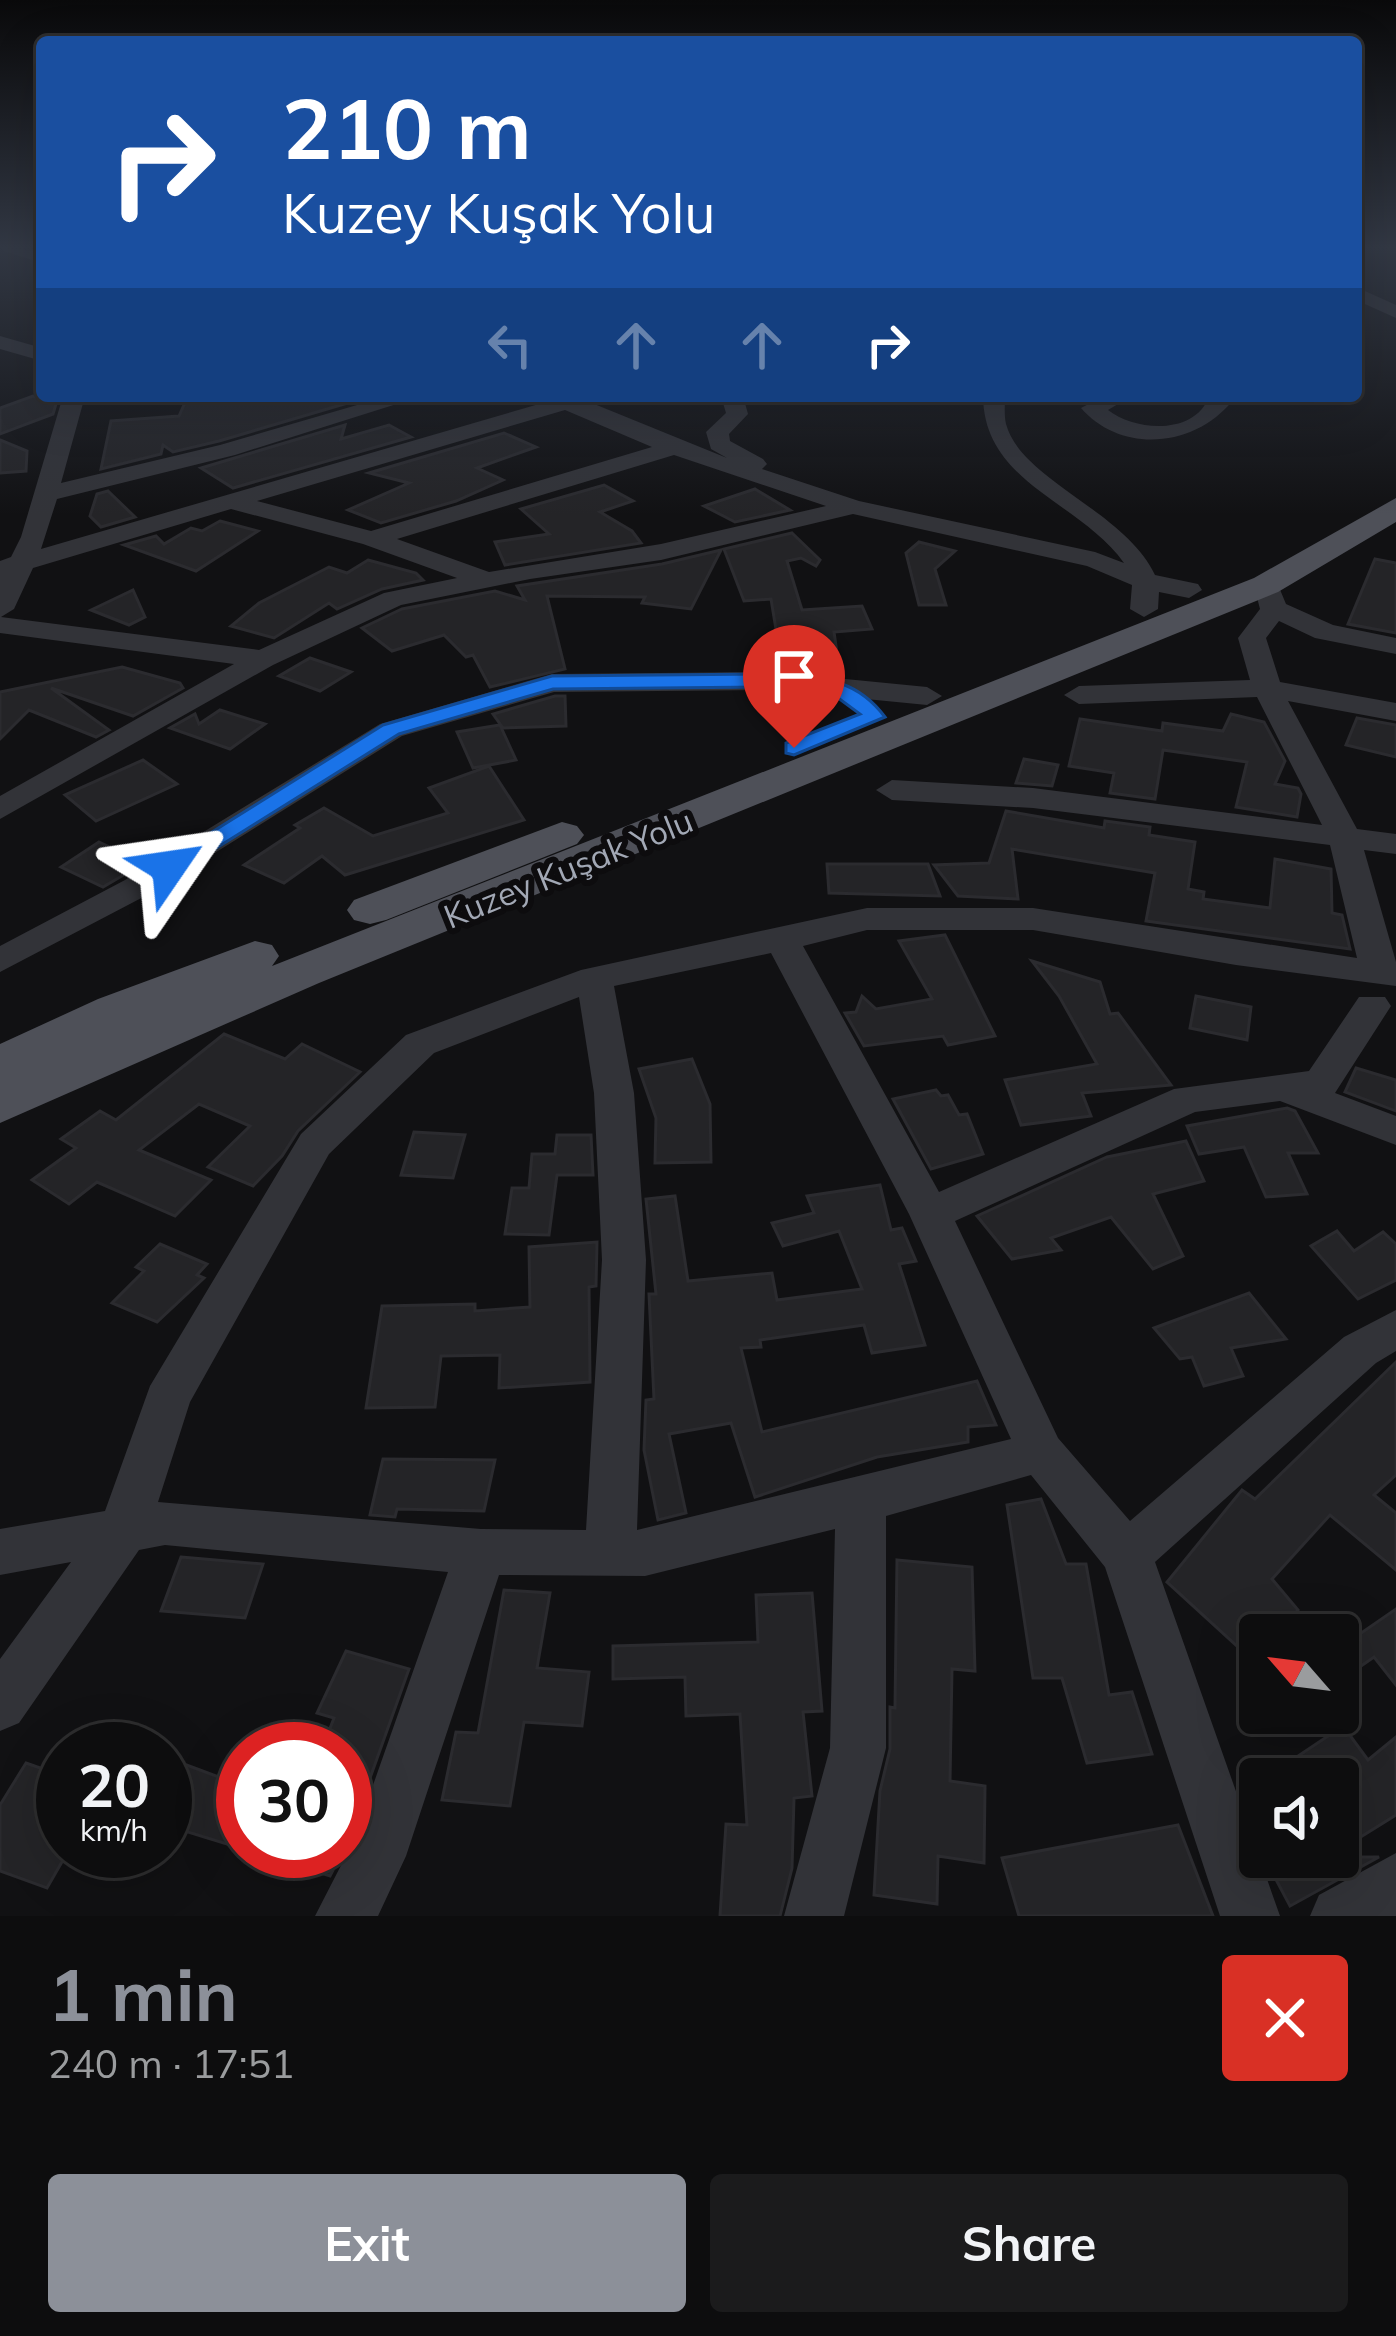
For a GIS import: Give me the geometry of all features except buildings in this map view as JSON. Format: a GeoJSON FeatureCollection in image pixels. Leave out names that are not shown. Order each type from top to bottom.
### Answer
{"type":"FeatureCollection","features":[{"type":"Feature","properties":{"kind":"main road","name":"Kuzey Kuşak Yolu"},"geometry":{"type":"LineString","coordinates":[[0,1065],[116,1011],[435,884],[927,696],[1145,595],[1189,590],[1278,550],[1396,478]]}},
{"type":"Feature","properties":{"kind":"main road","name":"Kuzey Kuşak Yolu"},"geometry":{"type":"LineString","coordinates":[[0,1105],[104,1054],[302,972],[1270,597],[1396,508]]}},
{"type":"Feature","properties":{"kind":"street"},"geometry":{"type":"LineString","coordinates":[[0,342],[36,353]]}},
{"type":"Feature","properties":{"kind":"street"},"geometry":{"type":"LineString","coordinates":[[0,609],[7,565],[46,494],[72,402]]}},
{"type":"Feature","properties":{"kind":"street"},"geometry":{"type":"LineString","coordinates":[[46,494],[227,450],[391,402]]}},
{"type":"Feature","properties":{"kind":"street"},"geometry":{"type":"LineString","coordinates":[[7,565],[236,503],[551,402]]}},
{"type":"Feature","properties":{"kind":"street"},"geometry":{"type":"LineString","coordinates":[[734,402],[737,414],[717,432],[719,444],[799,490]]}},
{"type":"Feature","properties":{"kind":"street"},"geometry":{"type":"LineString","coordinates":[[993,402],[996,434],[1071,506],[1113,534],[1145,595]]}},
{"type":"Feature","properties":{"kind":"street"},"geometry":{"type":"LineString","coordinates":[[1109,402],[1092,408],[1132,428],[1172,432],[1202,422],[1220,402]]}},
{"type":"Feature","properties":{"kind":"street"},"geometry":{"type":"LineString","coordinates":[[608,405],[674,448],[853,507],[1095,560],[1145,595]]}},
{"type":"Feature","properties":{"kind":"street"},"geometry":{"type":"LineString","coordinates":[[371,539],[674,448]]}},
{"type":"Feature","properties":{"kind":"street"},"geometry":{"type":"LineString","coordinates":[[236,503],[371,539],[487,580]]}},
{"type":"Feature","properties":{"kind":"street"},"geometry":{"type":"LineString","coordinates":[[0,809],[263,659],[393,599],[661,552],[853,507]]}},
{"type":"Feature","properties":{"kind":"street"},"geometry":{"type":"LineString","coordinates":[[930,1214],[1188,1099],[1321,1083],[1378,987],[1344,836],[1267,688],[1252,638],[1270,597],[1325,632],[1396,646]]}},
{"type":"Feature","properties":{"kind":"street"},"geometry":{"type":"LineString","coordinates":[[0,625],[263,659]]}},
{"type":"Feature","properties":{"kind":"street"},"geometry":{"type":"LineString","coordinates":[[0,961],[137,887],[391,730],[552,683],[774,681],[927,696]]}},
{"type":"Feature","properties":{"kind":"street"},"geometry":{"type":"LineString","coordinates":[[835,686],[856,697],[874,717]]}},
{"type":"Feature","properties":{"kind":"street"},"geometry":{"type":"LineString","coordinates":[[1079,695],[1267,688],[1396,712]]}},
{"type":"Feature","properties":{"kind":"street"},"geometry":{"type":"LineString","coordinates":[[892,790],[1034,798],[1396,844]]}},
{"type":"Feature","properties":{"kind":"street"},"geometry":{"type":"LineString","coordinates":[[0,1703],[124,1531],[167,1400],[314,1144],[420,1044],[594,978],[867,919],[1033,919],[1378,987]]}},
{"type":"Feature","properties":{"kind":"street"},"geometry":{"type":"LineString","coordinates":[[782,940],[930,1214],[1041,1452],[1127,1555],[1250,1916]]}},
{"type":"Feature","properties":{"kind":"street"},"geometry":{"type":"LineString","coordinates":[[594,978],[614,1093],[624,1260],[610,1555]]}},
{"type":"Feature","properties":{"kind":"street"},"geometry":{"type":"LineString","coordinates":[[1282,1088],[1396,1131]]}},
{"type":"Feature","properties":{"kind":"street"},"geometry":{"type":"LineString","coordinates":[[1127,1555],[1360,1350],[1396,1328]]}},
{"type":"Feature","properties":{"kind":"street"},"geometry":{"type":"LineString","coordinates":[[0,1552],[165,1523],[481,1552],[645,1553],[861,1502],[1041,1452]]}},
{"type":"Feature","properties":{"kind":"street"},"geometry":{"type":"LineString","coordinates":[[814,1916],[858,1748],[861,1502]]}},
{"type":"Feature","properties":{"kind":"street"},"geometry":{"type":"LineString","coordinates":[[345,1916],[376,1856],[481,1552]]}},
{"type":"Feature","properties":{"kind":"street"},"geometry":{"type":"LineString","coordinates":[[1340,1916],[1396,1883]]}},
{"type":"Feature","properties":{"kind":"route"},"geometry":{"type":"LineString","coordinates":[[169,867],[391,730],[552,683],[774,681],[835,686],[856,697],[874,717],[794,748]]}}]}
